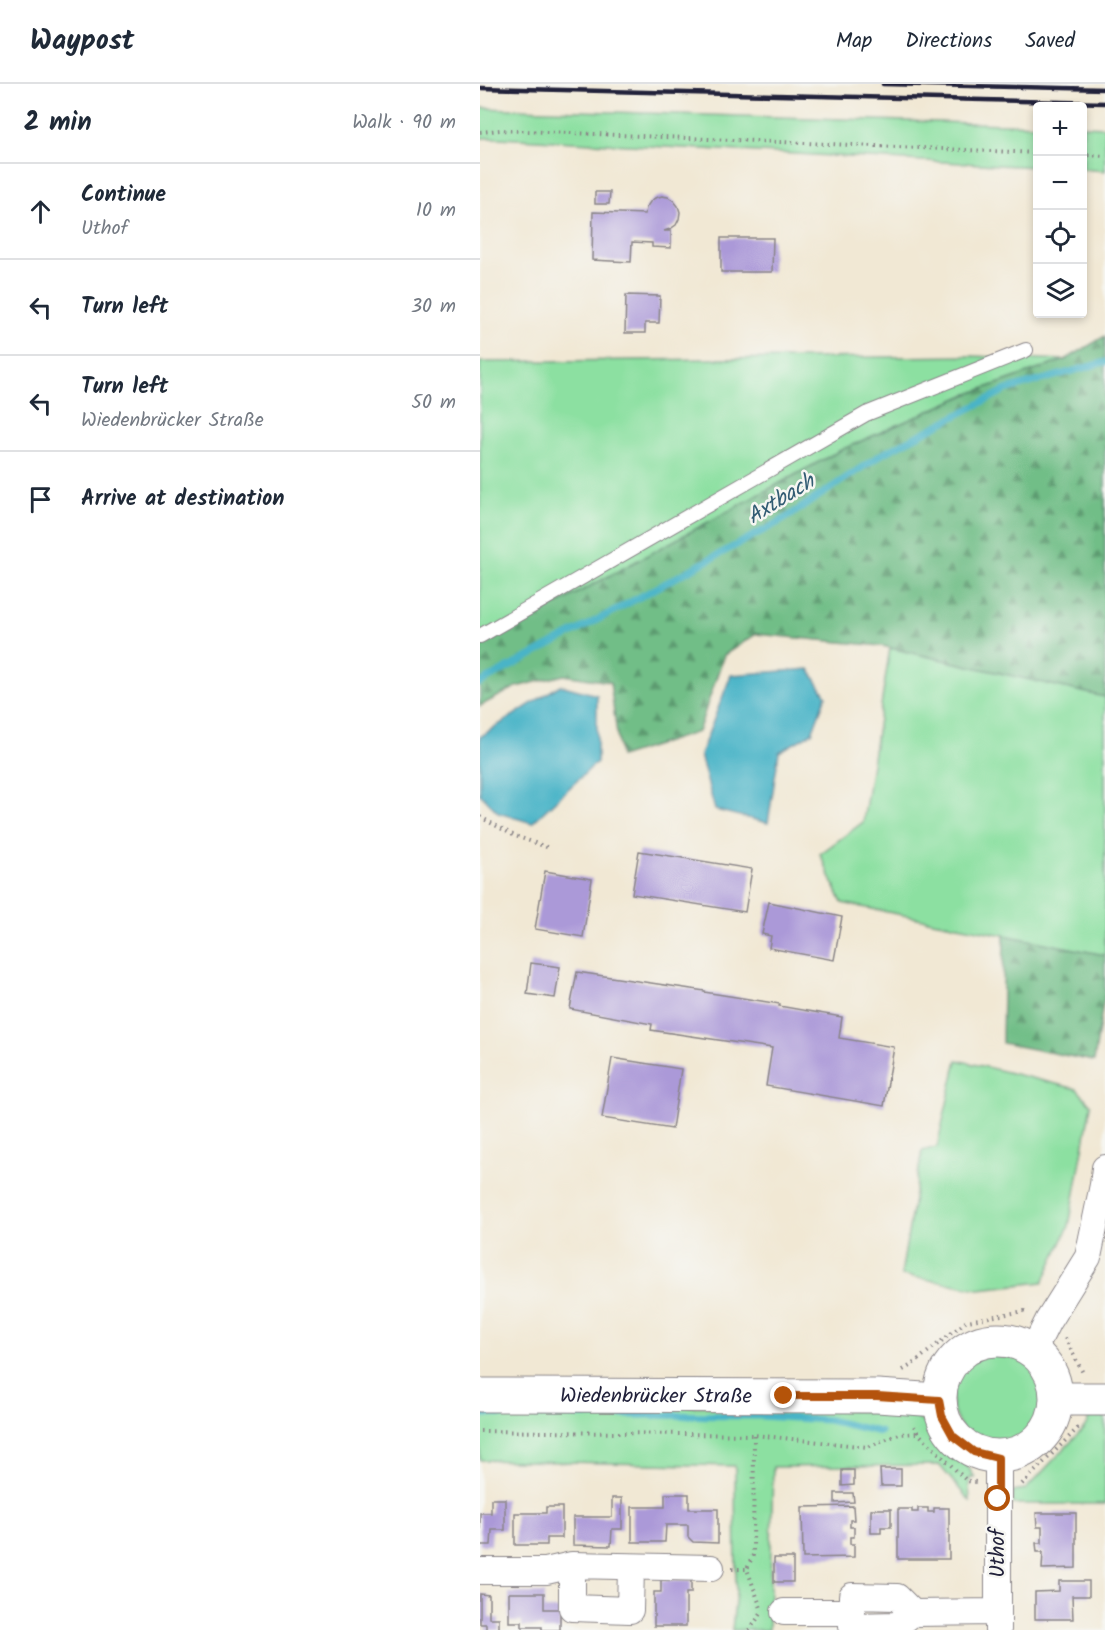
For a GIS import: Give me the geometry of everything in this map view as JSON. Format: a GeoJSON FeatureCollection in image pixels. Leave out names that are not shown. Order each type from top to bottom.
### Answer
{"type":"FeatureCollection","features":[{"type":"Feature","properties":{"kind":"street"},"geometry":{"type":"LineString","coordinates":[[1033,1351],[1048,1321],[1088,1257],[1105,1168]]}},
{"type":"Feature","properties":{"kind":"street"},"geometry":{"type":"LineString","coordinates":[[986,1341],[1011,1341],[1033,1351],[1042,1359],[1053,1376],[1058,1399],[1051,1426],[1040,1440],[1023,1452],[998,1458],[974,1452],[953,1436],[942,1416],[939,1400],[941,1384],[948,1367],[966,1348],[986,1341]]}},
{"type":"Feature","properties":{"kind":"street","name":"Wiedenbrücker Straße"},"geometry":{"type":"LineString","coordinates":[[480,1395],[866,1396],[939,1400]]}},
{"type":"Feature","properties":{"kind":"street"},"geometry":{"type":"LineString","coordinates":[[1058,1399],[1105,1399]]}},
{"type":"Feature","properties":{"kind":"street","name":"Uthof"},"geometry":{"type":"LineString","coordinates":[[784,1612],[852,1612],[852,1596],[897,1597],[913,1612],[998,1621],[998,1458]]}},
{"type":"Feature","properties":{"kind":"street"},"geometry":{"type":"LineString","coordinates":[[572,1565],[572,1608],[630,1610],[631,1567]]}},
{"type":"Feature","properties":{"kind":"street"},"geometry":{"type":"LineString","coordinates":[[480,1571],[546,1571],[572,1565],[711,1568]]}},
{"type":"Feature","properties":{"kind":"lane"},"geometry":{"type":"LineString","coordinates":[[480,636],[866,414],[1026,350]]}},
{"type":"Feature","properties":{"kind":"path"},"geometry":{"type":"LineString","coordinates":[[480,132],[500,130],[1033,153]]}},
{"type":"Feature","properties":{"kind":"path"},"geometry":{"type":"LineString","coordinates":[[1087,155],[1105,156]]}},
{"type":"Feature","properties":{"kind":"path"},"geometry":{"type":"LineString","coordinates":[[480,817],[516,836],[549,848]]}},
{"type":"Feature","properties":{"kind":"path"},"geometry":{"type":"LineString","coordinates":[[910,1366],[967,1321],[1023,1311]]}},
{"type":"Feature","properties":{"kind":"path"},"geometry":{"type":"LineString","coordinates":[[1063,1335],[1083,1372]]}},
{"type":"Feature","properties":{"kind":"path"},"geometry":{"type":"LineString","coordinates":[[1022,1484],[1081,1425]]}},
{"type":"Feature","properties":{"kind":"path"},"geometry":{"type":"LineString","coordinates":[[480,1431],[754,1435],[868,1447],[899,1434],[918,1433],[967,1481]]}},
{"type":"Feature","properties":{"kind":"path"},"geometry":{"type":"LineString","coordinates":[[749,1630],[763,1611],[747,1569],[753,1555],[754,1435]]}},
{"type":"Feature","properties":{"kind":"green space"},"geometry":{"type":"Polygon","coordinates":[[[480,108],[1033,125],[1033,167],[499,138],[480,138],[480,108]]]}},
{"type":"Feature","properties":{"kind":"green space"},"geometry":{"type":"Polygon","coordinates":[[[1087,126],[1105,127],[1105,171],[1087,169],[1087,126]]]}},
{"type":"Feature","properties":{"kind":"green space"},"geometry":{"type":"Polygon","coordinates":[[[1105,336],[1105,697],[882,646],[756,634],[724,655],[698,732],[620,757],[610,682],[564,675],[516,687],[480,706],[480,646],[841,450],[963,396],[1065,360],[1105,336]]]}},
{"type":"Feature","properties":{"kind":"green space"},"geometry":{"type":"Polygon","coordinates":[[[971,356],[1065,360],[963,396],[841,450],[480,646],[480,362],[971,356]]]}},
{"type":"Feature","properties":{"kind":"green space"},"geometry":{"type":"Polygon","coordinates":[[[890,648],[1105,697],[1105,955],[842,903],[820,854],[863,822],[890,648]]]}},
{"type":"Feature","properties":{"kind":"green space"},"geometry":{"type":"Polygon","coordinates":[[[1004,935],[1105,955],[1105,991],[1094,1061],[1002,1043],[1004,935]]]}},
{"type":"Feature","properties":{"kind":"green space"},"geometry":{"type":"Polygon","coordinates":[[[957,1060],[1077,1089],[1091,1105],[1069,1226],[1043,1282],[979,1289],[901,1275],[922,1151],[937,1147],[957,1060]]]}},
{"type":"Feature","properties":{"kind":"green space"},"geometry":{"type":"Polygon","coordinates":[[[998,1353],[1015,1357],[1030,1367],[1040,1382],[1044,1399],[1040,1416],[1030,1431],[1015,1441],[998,1445],[981,1441],[966,1431],[956,1416],[952,1399],[956,1382],[966,1367],[981,1357],[998,1353]]]}},
{"type":"Feature","properties":{"kind":"green space"},"geometry":{"type":"Polygon","coordinates":[[[480,1405],[795,1407],[904,1414],[915,1417],[930,1426],[947,1448],[965,1462],[975,1478],[970,1478],[970,1501],[939,1465],[773,1467],[769,1630],[732,1630],[736,1592],[735,1466],[480,1460],[480,1405]]]}},
{"type":"Feature","properties":{"kind":"green space"},"geometry":{"type":"Polygon","coordinates":[[[1105,1416],[1105,1504],[1013,1504],[1013,1491],[1026,1489],[1084,1428],[1088,1417],[1105,1416]]]}},
{"type":"Feature","properties":{"kind":"water"},"geometry":{"type":"Polygon","coordinates":[[[809,669],[826,696],[812,733],[779,752],[768,823],[715,810],[700,755],[731,675],[809,669]]]}},
{"type":"Feature","properties":{"kind":"water"},"geometry":{"type":"Polygon","coordinates":[[[560,685],[597,695],[597,762],[532,823],[499,813],[480,794],[480,737],[560,685]]]}},
{"type":"Feature","properties":{"kind":"building"},"geometry":{"type":"Polygon","coordinates":[[[595,192],[610,192],[609,204],[595,204],[595,192]]]}},
{"type":"Feature","properties":{"kind":"building"},"geometry":{"type":"Polygon","coordinates":[[[662,196],[674,201],[680,212],[676,225],[664,231],[671,231],[671,248],[652,247],[652,243],[632,242],[631,262],[592,260],[593,212],[645,214],[650,202],[662,196]]]}},
{"type":"Feature","properties":{"kind":"building"},"geometry":{"type":"Polygon","coordinates":[[[721,238],[773,238],[772,272],[721,272],[721,238]]]}},
{"type":"Feature","properties":{"kind":"building"},"geometry":{"type":"Polygon","coordinates":[[[626,295],[660,296],[659,323],[645,323],[645,333],[625,333],[626,295]]]}},
{"type":"Feature","properties":{"kind":"building"},"geometry":{"type":"Polygon","coordinates":[[[639,851],[752,869],[745,912],[632,894],[639,851]]]}},
{"type":"Feature","properties":{"kind":"building"},"geometry":{"type":"Polygon","coordinates":[[[545,871],[592,879],[583,937],[535,929],[545,871]]]}},
{"type":"Feature","properties":{"kind":"building"},"geometry":{"type":"Polygon","coordinates":[[[769,902],[842,917],[834,960],[769,948],[771,936],[762,934],[769,902]]]}},
{"type":"Feature","properties":{"kind":"building"},"geometry":{"type":"Polygon","coordinates":[[[531,963],[560,967],[555,998],[527,994],[531,963]]]}},
{"type":"Feature","properties":{"kind":"building"},"geometry":{"type":"Polygon","coordinates":[[[577,972],[705,991],[842,1017],[839,1038],[894,1047],[884,1106],[766,1086],[772,1048],[651,1030],[652,1024],[570,1009],[577,972]]]}},
{"type":"Feature","properties":{"kind":"building"},"geometry":{"type":"Polygon","coordinates":[[[612,1058],[681,1069],[672,1129],[602,1118],[612,1058]]]}},
{"type":"Feature","properties":{"kind":"building"},"geometry":{"type":"Polygon","coordinates":[[[880,1469],[901,1469],[901,1486],[881,1486],[880,1469]]]}},
{"type":"Feature","properties":{"kind":"building"},"geometry":{"type":"Polygon","coordinates":[[[842,1470],[854,1470],[854,1485],[842,1486],[842,1470]]]}},
{"type":"Feature","properties":{"kind":"building"},"geometry":{"type":"Polygon","coordinates":[[[835,1493],[853,1493],[854,1502],[835,1503],[835,1493]]]}},
{"type":"Feature","properties":{"kind":"building"},"geometry":{"type":"Polygon","coordinates":[[[665,1494],[689,1494],[689,1509],[718,1509],[718,1543],[693,1542],[688,1537],[688,1525],[666,1525],[665,1542],[632,1542],[632,1507],[665,1507],[665,1494]]]}},
{"type":"Feature","properties":{"kind":"building"},"geometry":{"type":"Polygon","coordinates":[[[612,1498],[622,1498],[622,1529],[612,1529],[611,1546],[573,1545],[573,1517],[612,1517],[612,1498]]]}},
{"type":"Feature","properties":{"kind":"building"},"geometry":{"type":"Polygon","coordinates":[[[491,1499],[505,1499],[505,1530],[492,1530],[491,1545],[480,1545],[480,1513],[491,1513],[491,1499]]]}},
{"type":"Feature","properties":{"kind":"building"},"geometry":{"type":"Polygon","coordinates":[[[853,1506],[854,1520],[850,1520],[850,1527],[854,1527],[854,1537],[850,1537],[850,1544],[854,1544],[854,1557],[803,1558],[802,1507],[853,1506]]]}},
{"type":"Feature","properties":{"kind":"building"},"geometry":{"type":"Polygon","coordinates":[[[546,1507],[562,1507],[562,1538],[547,1538],[547,1545],[515,1545],[515,1513],[546,1513],[546,1507]]]}},
{"type":"Feature","properties":{"kind":"building"},"geometry":{"type":"Polygon","coordinates":[[[918,1508],[928,1508],[928,1512],[934,1512],[934,1508],[949,1508],[949,1559],[898,1559],[898,1509],[912,1509],[912,1512],[918,1512],[918,1508]]]}},
{"type":"Feature","properties":{"kind":"building"},"geometry":{"type":"Polygon","coordinates":[[[871,1509],[891,1509],[891,1527],[881,1527],[881,1533],[871,1533],[871,1509]]]}},
{"type":"Feature","properties":{"kind":"building"},"geometry":{"type":"Polygon","coordinates":[[[1036,1513],[1076,1513],[1076,1568],[1042,1569],[1043,1552],[1037,1552],[1036,1543],[1042,1543],[1042,1527],[1037,1527],[1036,1513]]]}},
{"type":"Feature","properties":{"kind":"building"},"geometry":{"type":"Polygon","coordinates":[[[774,1558],[793,1558],[793,1582],[774,1582],[774,1558]]]}},
{"type":"Feature","properties":{"kind":"building"},"geometry":{"type":"Polygon","coordinates":[[[661,1580],[691,1580],[691,1593],[686,1593],[686,1626],[654,1626],[654,1592],[661,1592],[661,1580]]]}},
{"type":"Feature","properties":{"kind":"building"},"geometry":{"type":"Polygon","coordinates":[[[1059,1581],[1089,1581],[1089,1596],[1072,1596],[1073,1619],[1035,1619],[1035,1592],[1059,1591],[1059,1581]]]}},
{"type":"Feature","properties":{"kind":"building"},"geometry":{"type":"Polygon","coordinates":[[[509,1593],[544,1593],[544,1609],[560,1609],[560,1630],[522,1627],[522,1622],[509,1622],[509,1593]]]}},
{"type":"Feature","properties":{"kind":"building"},"geometry":{"type":"Polygon","coordinates":[[[480,1594],[489,1595],[489,1618],[499,1618],[499,1630],[486,1630],[486,1624],[480,1624],[480,1594]]]}},
{"type":"Feature","properties":{"kind":"waterway","name":"Axtbach"},"geometry":{"type":"LineString","coordinates":[[480,683],[783,520],[882,454],[1006,390],[1105,362]]}},
{"type":"Feature","properties":{"kind":"waterway"},"geometry":{"type":"LineString","coordinates":[[480,1414],[760,1416],[828,1420],[880,1432]]}},
{"type":"Feature","properties":{"kind":"railway"},"geometry":{"type":"LineString","coordinates":[[883,84],[1105,89]]}},
{"type":"Feature","properties":{"kind":"railway"},"geometry":{"type":"LineString","coordinates":[[480,88],[1105,103]]}},
{"type":"Feature","properties":{"kind":"route"},"geometry":{"type":"LineString","coordinates":[[784,1396],[877,1396],[939,1400],[942,1416],[953,1436],[974,1452],[998,1458],[998,1499]]}}]}
